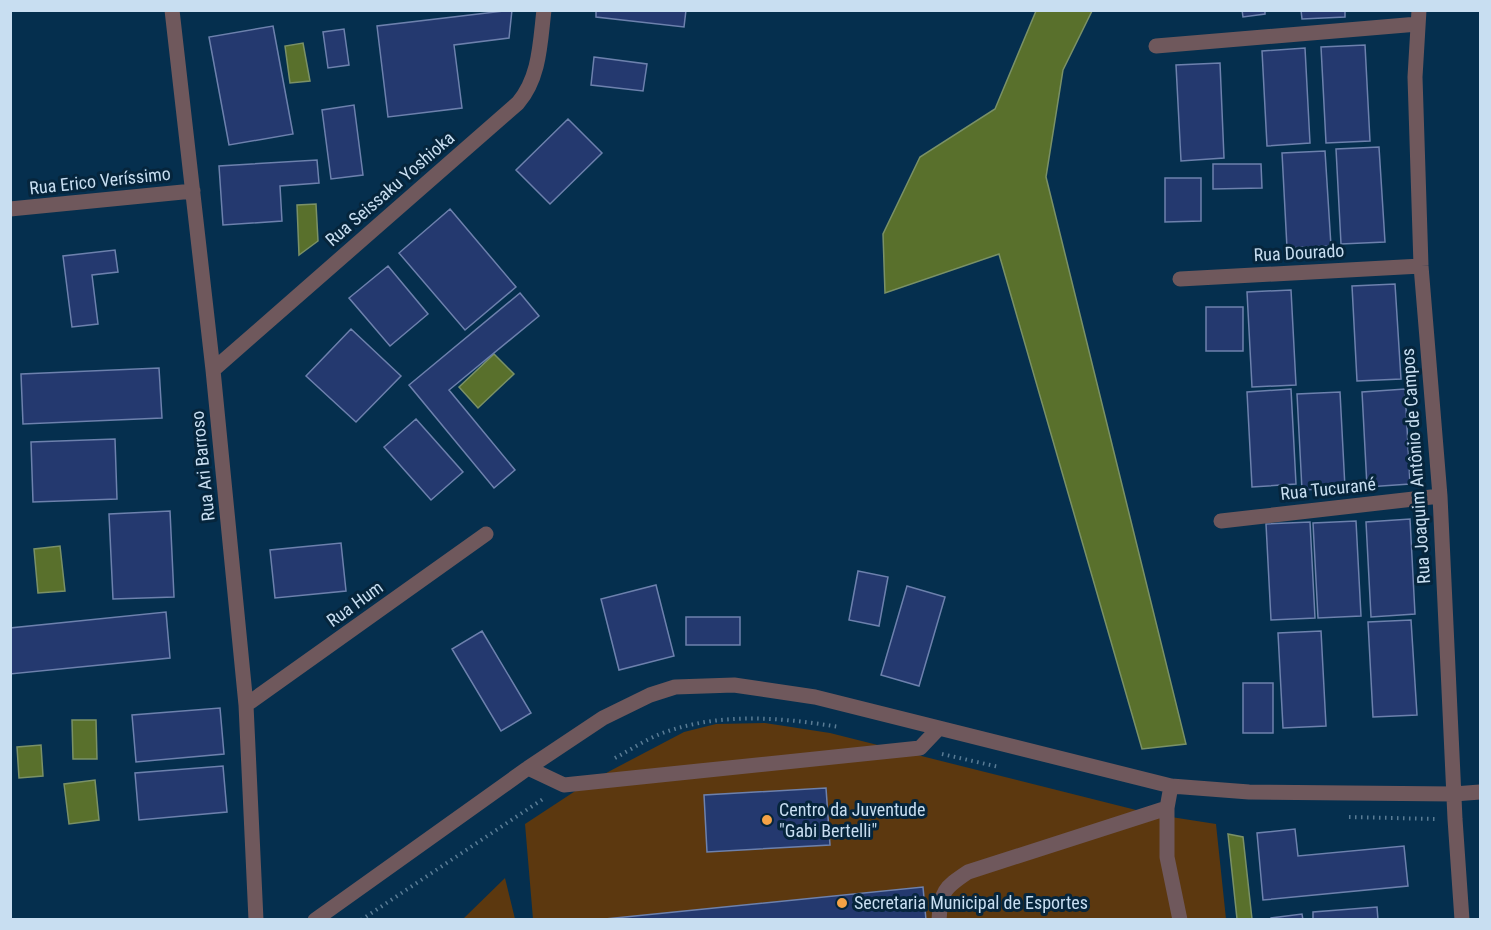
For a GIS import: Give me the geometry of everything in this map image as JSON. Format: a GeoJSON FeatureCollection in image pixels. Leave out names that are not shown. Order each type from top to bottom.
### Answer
{"type":"FeatureCollection","features":[{"type":"Feature","properties":{"kind":"street","name":"Rua Ari Barroso"},"geometry":{"type":"LineString","coordinates":[[172,10],[213,370],[246,705],[256,920]]}},
{"type":"Feature","properties":{"kind":"street","name":"Rua Seissaku Yoshioka"},"geometry":{"type":"LineString","coordinates":[[213,370],[518,103],[528,91],[535,75],[544,10]]}},
{"type":"Feature","properties":{"kind":"street"},"geometry":{"type":"LineString","coordinates":[[1156,46],[1418,17]]}},
{"type":"Feature","properties":{"kind":"street","name":"Rua Joaquim Antônio de Campos"},"geometry":{"type":"LineString","coordinates":[[1418,17],[1414,77],[1421,266],[1440,496],[1462,920]]}},
{"type":"Feature","properties":{"kind":"street","name":"Rua Erico Veríssimo"},"geometry":{"type":"LineString","coordinates":[[10,209],[193,191]]}},
{"type":"Feature","properties":{"kind":"street","name":"Rua Dourado"},"geometry":{"type":"LineString","coordinates":[[1180,279],[1421,266]]}},
{"type":"Feature","properties":{"kind":"street","name":"Rua Tucurané"},"geometry":{"type":"LineString","coordinates":[[1221,521],[1440,496]]}},
{"type":"Feature","properties":{"kind":"street","name":"Rua Hum"},"geometry":{"type":"LineString","coordinates":[[246,705],[486,534]]}},
{"type":"Feature","properties":{"kind":"street"},"geometry":{"type":"LineString","coordinates":[[315,920],[528,768],[603,718],[650,695],[675,687],[734,685],[773,690],[860,708],[1171,786],[1249,792],[1454,794],[1480,792]]}},
{"type":"Feature","properties":{"kind":"street"},"geometry":{"type":"LineString","coordinates":[[528,768],[564,785],[920,748],[938,729]]}},
{"type":"Feature","properties":{"kind":"street"},"geometry":{"type":"LineString","coordinates":[[1171,786],[1167,808],[1167,857],[1180,920]]}},
{"type":"Feature","properties":{"kind":"street"},"geometry":{"type":"LineString","coordinates":[[939,920],[940,898],[951,883],[968,872],[1167,808]]}},
{"type":"Feature","properties":{"kind":"path"},"geometry":{"type":"LineString","coordinates":[[605,763],[658,735],[685,726],[715,720],[748,718],[797,720],[846,728]]}},
{"type":"Feature","properties":{"kind":"path"},"geometry":{"type":"LineString","coordinates":[[920,748],[1010,770]]}},
{"type":"Feature","properties":{"kind":"path"},"geometry":{"type":"LineString","coordinates":[[361,920],[564,785]]}},
{"type":"Feature","properties":{"kind":"path"},"geometry":{"type":"LineString","coordinates":[[1345,816],[1455,819]]}},
{"type":"Feature","properties":{"kind":"shaded area"},"geometry":{"type":"Polygon","coordinates":[[[1036,11],[1092,11],[1063,70],[1046,177],[1186,744],[1142,749],[999,254],[885,293],[883,234],[920,157],[995,109],[1036,11]]]}},
{"type":"Feature","properties":{"kind":"shaded area"},"geometry":{"type":"Polygon","coordinates":[[[303,43],[310,81],[290,83],[285,46],[303,43]]]}},
{"type":"Feature","properties":{"kind":"shaded area"},"geometry":{"type":"Polygon","coordinates":[[[316,204],[318,241],[299,255],[297,205],[316,204]]]}},
{"type":"Feature","properties":{"kind":"shaded area"},"geometry":{"type":"Polygon","coordinates":[[[494,354],[514,374],[478,408],[459,387],[494,354]]]}},
{"type":"Feature","properties":{"kind":"shaded area"},"geometry":{"type":"Polygon","coordinates":[[[60,546],[65,591],[38,593],[34,549],[60,546]]]}},
{"type":"Feature","properties":{"kind":"shaded area"},"geometry":{"type":"Polygon","coordinates":[[[72,720],[96,720],[97,759],[73,759],[72,720]]]}},
{"type":"Feature","properties":{"kind":"shaded area"},"geometry":{"type":"Polygon","coordinates":[[[765,723],[830,733],[1152,814],[1216,824],[1226,919],[533,919],[525,824],[589,782],[684,732],[716,724],[765,723]]]}},
{"type":"Feature","properties":{"kind":"shaded area"},"geometry":{"type":"Polygon","coordinates":[[[41,745],[43,776],[19,778],[17,747],[41,745]]]}},
{"type":"Feature","properties":{"kind":"shaded area"},"geometry":{"type":"Polygon","coordinates":[[[95,780],[99,820],[69,824],[64,784],[95,780]]]}},
{"type":"Feature","properties":{"kind":"shaded area"},"geometry":{"type":"Polygon","coordinates":[[[1228,834],[1243,837],[1252,919],[1237,919],[1228,834]]]}},
{"type":"Feature","properties":{"kind":"shaded area"},"geometry":{"type":"Polygon","coordinates":[[[505,878],[515,919],[463,919],[505,878]]]}},
{"type":"Feature","properties":{"kind":"building"},"geometry":{"type":"Polygon","coordinates":[[[512,10],[509,38],[454,45],[462,108],[388,117],[377,26],[512,10]]]}},
{"type":"Feature","properties":{"kind":"building"},"geometry":{"type":"Polygon","coordinates":[[[596,10],[686,10],[684,27],[596,17],[596,10]]]}},
{"type":"Feature","properties":{"kind":"building"},"geometry":{"type":"Polygon","coordinates":[[[1242,10],[1265,10],[1265,14],[1243,17],[1242,10]]]}},
{"type":"Feature","properties":{"kind":"building"},"geometry":{"type":"Polygon","coordinates":[[[1301,10],[1345,10],[1345,17],[1302,19],[1301,10]]]}},
{"type":"Feature","properties":{"kind":"building"},"geometry":{"type":"Polygon","coordinates":[[[273,26],[293,134],[229,145],[209,37],[273,26]]]}},
{"type":"Feature","properties":{"kind":"building"},"geometry":{"type":"Polygon","coordinates":[[[344,29],[349,65],[328,68],[323,32],[344,29]]]}},
{"type":"Feature","properties":{"kind":"building"},"geometry":{"type":"Polygon","coordinates":[[[1365,45],[1370,141],[1326,143],[1321,47],[1365,45]]]}},
{"type":"Feature","properties":{"kind":"building"},"geometry":{"type":"Polygon","coordinates":[[[1305,48],[1310,143],[1267,146],[1262,51],[1305,48]]]}},
{"type":"Feature","properties":{"kind":"building"},"geometry":{"type":"Polygon","coordinates":[[[594,57],[647,64],[643,91],[591,85],[594,57]]]}},
{"type":"Feature","properties":{"kind":"building"},"geometry":{"type":"Polygon","coordinates":[[[1220,63],[1224,158],[1181,161],[1176,65],[1220,63]]]}},
{"type":"Feature","properties":{"kind":"building"},"geometry":{"type":"Polygon","coordinates":[[[354,105],[363,175],[331,179],[322,110],[354,105]]]}},
{"type":"Feature","properties":{"kind":"building"},"geometry":{"type":"Polygon","coordinates":[[[568,119],[602,153],[550,204],[516,170],[568,119]]]}},
{"type":"Feature","properties":{"kind":"building"},"geometry":{"type":"Polygon","coordinates":[[[1379,147],[1385,242],[1341,244],[1336,149],[1379,147]]]}},
{"type":"Feature","properties":{"kind":"building"},"geometry":{"type":"Polygon","coordinates":[[[1325,151],[1331,246],[1287,248],[1282,153],[1325,151]]]}},
{"type":"Feature","properties":{"kind":"building"},"geometry":{"type":"Polygon","coordinates":[[[317,160],[319,183],[280,186],[282,221],[223,225],[219,166],[317,160]]]}},
{"type":"Feature","properties":{"kind":"building"},"geometry":{"type":"Polygon","coordinates":[[[1213,164],[1261,164],[1262,188],[1213,189],[1213,164]]]}},
{"type":"Feature","properties":{"kind":"building"},"geometry":{"type":"Polygon","coordinates":[[[1165,178],[1201,178],[1201,221],[1165,222],[1165,178]]]}},
{"type":"Feature","properties":{"kind":"building"},"geometry":{"type":"Polygon","coordinates":[[[450,209],[516,287],[465,330],[399,253],[450,209]]]}},
{"type":"Feature","properties":{"kind":"building"},"geometry":{"type":"Polygon","coordinates":[[[115,250],[118,272],[92,275],[98,324],[72,327],[63,256],[115,250]]]}},
{"type":"Feature","properties":{"kind":"building"},"geometry":{"type":"Polygon","coordinates":[[[388,266],[428,314],[390,346],[349,298],[388,266]]]}},
{"type":"Feature","properties":{"kind":"building"},"geometry":{"type":"Polygon","coordinates":[[[1395,284],[1401,379],[1357,381],[1352,286],[1395,284]]]}},
{"type":"Feature","properties":{"kind":"building"},"geometry":{"type":"Polygon","coordinates":[[[1291,290],[1296,385],[1252,387],[1247,292],[1291,290]]]}},
{"type":"Feature","properties":{"kind":"building"},"geometry":{"type":"Polygon","coordinates":[[[520,293],[539,316],[449,390],[515,470],[494,488],[409,385],[520,293]]]}},
{"type":"Feature","properties":{"kind":"building"},"geometry":{"type":"Polygon","coordinates":[[[1206,307],[1243,307],[1243,351],[1206,351],[1206,307]]]}},
{"type":"Feature","properties":{"kind":"building"},"geometry":{"type":"Polygon","coordinates":[[[351,329],[401,376],[356,422],[306,376],[351,329]]]}},
{"type":"Feature","properties":{"kind":"building"},"geometry":{"type":"Polygon","coordinates":[[[159,368],[162,418],[23,424],[21,374],[159,368]]]}},
{"type":"Feature","properties":{"kind":"building"},"geometry":{"type":"Polygon","coordinates":[[[1291,389],[1296,484],[1252,487],[1247,392],[1291,389]]]}},
{"type":"Feature","properties":{"kind":"building"},"geometry":{"type":"Polygon","coordinates":[[[1405,389],[1410,484],[1367,487],[1362,392],[1405,389]]]}},
{"type":"Feature","properties":{"kind":"building"},"geometry":{"type":"Polygon","coordinates":[[[1340,392],[1345,488],[1302,490],[1297,394],[1340,392]]]}},
{"type":"Feature","properties":{"kind":"building"},"geometry":{"type":"Polygon","coordinates":[[[416,419],[463,472],[431,500],[384,447],[416,419]]]}},
{"type":"Feature","properties":{"kind":"building"},"geometry":{"type":"Polygon","coordinates":[[[115,439],[117,499],[33,502],[31,442],[115,439]]]}},
{"type":"Feature","properties":{"kind":"building"},"geometry":{"type":"Polygon","coordinates":[[[170,511],[174,597],[113,599],[109,514],[170,511]]]}},
{"type":"Feature","properties":{"kind":"building"},"geometry":{"type":"Polygon","coordinates":[[[1410,519],[1415,614],[1371,617],[1366,522],[1410,519]]]}},
{"type":"Feature","properties":{"kind":"building"},"geometry":{"type":"Polygon","coordinates":[[[1356,521],[1361,616],[1318,618],[1313,523],[1356,521]]]}},
{"type":"Feature","properties":{"kind":"building"},"geometry":{"type":"Polygon","coordinates":[[[1310,522],[1315,618],[1271,620],[1266,524],[1310,522]]]}},
{"type":"Feature","properties":{"kind":"building"},"geometry":{"type":"Polygon","coordinates":[[[341,543],[346,591],[275,598],[270,550],[341,543]]]}},
{"type":"Feature","properties":{"kind":"building"},"geometry":{"type":"Polygon","coordinates":[[[858,571],[888,577],[879,626],[849,620],[858,571]]]}},
{"type":"Feature","properties":{"kind":"building"},"geometry":{"type":"Polygon","coordinates":[[[656,585],[674,656],[619,670],[601,599],[656,585]]]}},
{"type":"Feature","properties":{"kind":"building"},"geometry":{"type":"Polygon","coordinates":[[[907,586],[945,597],[919,686],[881,675],[907,586]]]}},
{"type":"Feature","properties":{"kind":"building"},"geometry":{"type":"Polygon","coordinates":[[[166,612],[170,658],[10,674],[10,628],[166,612]]]}},
{"type":"Feature","properties":{"kind":"building"},"geometry":{"type":"Polygon","coordinates":[[[686,617],[740,617],[740,645],[686,645],[686,617]]]}},
{"type":"Feature","properties":{"kind":"building"},"geometry":{"type":"Polygon","coordinates":[[[1411,620],[1417,715],[1373,717],[1368,622],[1411,620]]]}},
{"type":"Feature","properties":{"kind":"building"},"geometry":{"type":"Polygon","coordinates":[[[482,631],[531,713],[501,731],[452,649],[482,631]]]}},
{"type":"Feature","properties":{"kind":"building"},"geometry":{"type":"Polygon","coordinates":[[[1321,631],[1326,726],[1283,728],[1278,633],[1321,631]]]}},
{"type":"Feature","properties":{"kind":"building"},"geometry":{"type":"Polygon","coordinates":[[[1243,683],[1273,683],[1273,733],[1243,733],[1243,683]]]}},
{"type":"Feature","properties":{"kind":"building"},"geometry":{"type":"Polygon","coordinates":[[[220,708],[224,754],[136,762],[132,715],[220,708]]]}},
{"type":"Feature","properties":{"kind":"building"},"geometry":{"type":"Polygon","coordinates":[[[223,766],[227,812],[139,820],[135,773],[223,766]]]}},
{"type":"Feature","properties":{"kind":"building","name":"Centro da Juventude \"Gabi Bertelli\""},"geometry":{"type":"Polygon","coordinates":[[[826,788],[830,845],[707,852],[704,795],[826,788]]]}},
{"type":"Feature","properties":{"kind":"building"},"geometry":{"type":"Polygon","coordinates":[[[1295,829],[1298,856],[1404,846],[1408,886],[1263,900],[1257,833],[1295,829]]]}},
{"type":"Feature","properties":{"kind":"building","name":"Secretaria Municipal de Esportes"},"geometry":{"type":"Polygon","coordinates":[[[923,887],[926,920],[595,920],[923,887]]]}},
{"type":"Feature","properties":{"kind":"building"},"geometry":{"type":"Polygon","coordinates":[[[1377,907],[1378,920],[1313,920],[1313,912],[1377,907]]]}},
{"type":"Feature","properties":{"kind":"building"},"geometry":{"type":"Polygon","coordinates":[[[1302,914],[1303,920],[1271,920],[1271,918],[1302,914]]]}},
{"type":"Feature","properties":{"kind":"place","name":"Centro da Juventude \"Gabi Bertelli\""},"geometry":{"type":"Point","coordinates":[767,820]}},
{"type":"Feature","properties":{"kind":"place","name":"Secretaria Municipal de Esportes"},"geometry":{"type":"Point","coordinates":[842,903]}}]}
